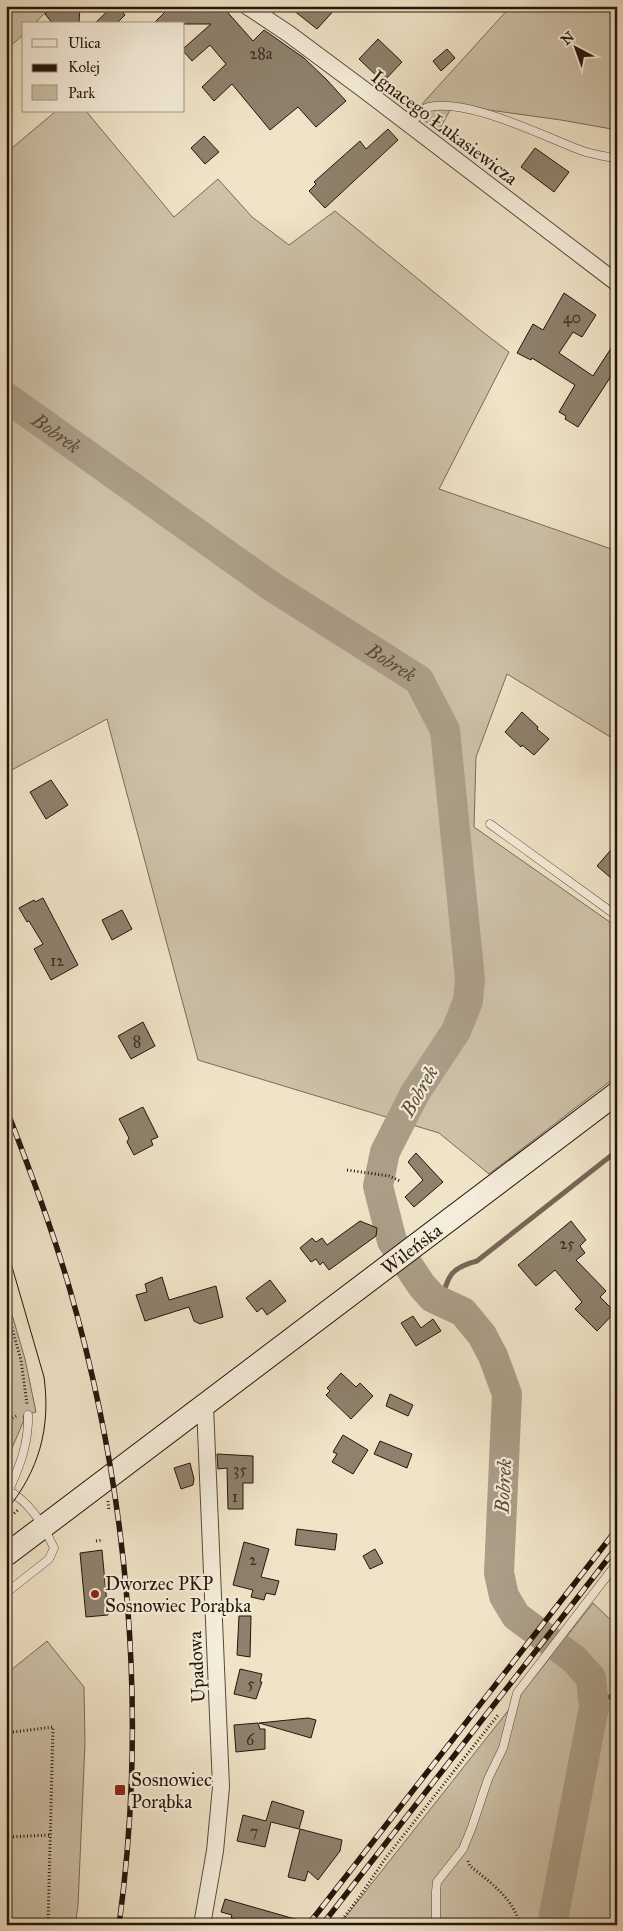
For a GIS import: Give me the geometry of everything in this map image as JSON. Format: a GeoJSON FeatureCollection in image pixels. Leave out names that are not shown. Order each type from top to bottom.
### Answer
{"type":"FeatureCollection","features":[{"type":"Feature","properties":{"kind":"street","name":"Ignacego Łukasiewicza"},"geometry":{"type":"LineString","coordinates":[[247,6],[290,34],[617,283]]}},
{"type":"Feature","properties":{"kind":"street","name":"Wileńska"},"geometry":{"type":"LineString","coordinates":[[6,1554],[617,1094]]}},
{"type":"Feature","properties":{"kind":"street","name":"Upadowa"},"geometry":{"type":"LineString","coordinates":[[202,1925],[215,1851],[221,1787],[205,1406]]}},
{"type":"Feature","properties":{"kind":"lane"},"geometry":{"type":"LineString","coordinates":[[410,125],[426,107],[445,105],[465,108],[508,121],[585,152],[617,159]]}},
{"type":"Feature","properties":{"kind":"lane"},"geometry":{"type":"LineString","coordinates":[[490,824],[617,916]]}},
{"type":"Feature","properties":{"kind":"lane"},"geometry":{"type":"LineString","coordinates":[[6,1593],[49,1559],[54,1548],[44,1526],[26,1504],[7,1490],[17,1473],[25,1447],[28,1415]]}},
{"type":"Feature","properties":{"kind":"lane"},"geometry":{"type":"LineString","coordinates":[[436,1925],[437,1882],[463,1849],[472,1828],[488,1779],[503,1748],[516,1693],[617,1562]]}},
{"type":"Feature","properties":{"kind":"path"},"geometry":{"type":"LineString","coordinates":[[348,1170],[363,1174],[389,1176],[400,1181]]}},
{"type":"Feature","properties":{"kind":"path"},"geometry":{"type":"LineString","coordinates":[[6,1307],[21,1360],[26,1386],[28,1415]]}},
{"type":"Feature","properties":{"kind":"path"},"geometry":{"type":"LineString","coordinates":[[96,1541],[103,1540]]}},
{"type":"Feature","properties":{"kind":"path"},"geometry":{"type":"LineString","coordinates":[[338,1925],[358,1900],[384,1859],[516,1693]]}},
{"type":"Feature","properties":{"kind":"path"},"geometry":{"type":"LineString","coordinates":[[6,1733],[53,1726],[48,1925]]}},
{"type":"Feature","properties":{"kind":"path"},"geometry":{"type":"LineString","coordinates":[[6,1837],[51,1835]]}},
{"type":"Feature","properties":{"kind":"path"},"geometry":{"type":"LineString","coordinates":[[463,1849],[470,1866],[495,1886],[518,1912],[520,1925]]}},
{"type":"Feature","properties":{"kind":"green space"},"geometry":{"type":"Polygon","coordinates":[[[6,6],[52,6],[36,22],[22,22],[22,36],[6,50],[6,6]]]}},
{"type":"Feature","properties":{"kind":"green space"},"geometry":{"type":"Polygon","coordinates":[[[511,6],[617,6],[617,130],[453,105],[439,130],[413,114],[511,6]]]}},
{"type":"Feature","properties":{"kind":"green space"},"geometry":{"type":"Polygon","coordinates":[[[55,112],[87,112],[174,217],[218,179],[252,217],[289,245],[335,211],[509,352],[439,489],[617,551],[617,741],[507,674],[476,757],[474,827],[617,927],[617,1076],[489,1174],[439,1133],[198,1060],[107,719],[6,773],[6,153],[55,112]]]}},
{"type":"Feature","properties":{"kind":"green space"},"geometry":{"type":"Polygon","coordinates":[[[6,1294],[25,1359],[36,1412],[23,1416],[24,1420],[6,1462],[6,1294]]]}},
{"type":"Feature","properties":{"kind":"green space"},"geometry":{"type":"Polygon","coordinates":[[[593,1603],[617,1626],[617,1925],[339,1925],[593,1603]]]}},
{"type":"Feature","properties":{"kind":"green space"},"geometry":{"type":"Polygon","coordinates":[[[47,1641],[84,1687],[85,1743],[78,1906],[75,1925],[6,1925],[6,1674],[47,1641]]]}},
{"type":"Feature","properties":{"kind":"building"},"geometry":{"type":"Polygon","coordinates":[[[54,6],[80,6],[79,22],[51,22],[45,14],[54,6]]]}},
{"type":"Feature","properties":{"kind":"building"},"geometry":{"type":"Polygon","coordinates":[[[113,6],[117,6],[125,15],[118,22],[96,22],[113,6]]]}},
{"type":"Feature","properties":{"kind":"building"},"geometry":{"type":"Polygon","coordinates":[[[171,6],[222,6],[253,41],[264,30],[304,58],[346,101],[316,127],[298,107],[270,130],[232,84],[214,101],[202,87],[226,64],[210,45],[192,61],[185,53],[185,47],[211,24],[155,22],[171,6]]]}},
{"type":"Feature","properties":{"kind":"building"},"geometry":{"type":"Polygon","coordinates":[[[288,6],[338,6],[317,29],[288,6]]]}},
{"type":"Feature","properties":{"kind":"building"},"geometry":{"type":"Polygon","coordinates":[[[378,39],[402,62],[383,82],[359,59],[378,39]]]}},
{"type":"Feature","properties":{"kind":"building"},"geometry":{"type":"Polygon","coordinates":[[[447,49],[455,58],[441,71],[433,61],[447,49]]]}},
{"type":"Feature","properties":{"kind":"building"},"geometry":{"type":"Polygon","coordinates":[[[388,129],[398,140],[325,208],[309,191],[316,184],[314,182],[360,141],[366,149],[388,129]]]}},
{"type":"Feature","properties":{"kind":"building"},"geometry":{"type":"Polygon","coordinates":[[[204,136],[219,152],[205,164],[191,148],[204,136]]]}},
{"type":"Feature","properties":{"kind":"building"},"geometry":{"type":"Polygon","coordinates":[[[535,148],[569,172],[554,192],[521,167],[535,148]]]}},
{"type":"Feature","properties":{"kind":"building"},"geometry":{"type":"Polygon","coordinates":[[[564,293],[596,315],[582,337],[573,332],[559,353],[593,376],[617,339],[617,367],[578,427],[565,419],[566,416],[559,412],[575,385],[532,358],[531,360],[517,353],[533,324],[543,330],[564,293]]]}},
{"type":"Feature","properties":{"kind":"building"},"geometry":{"type":"Polygon","coordinates":[[[522,712],[549,739],[534,755],[522,745],[521,747],[505,732],[522,712]]]}},
{"type":"Feature","properties":{"kind":"building"},"geometry":{"type":"Polygon","coordinates":[[[51,780],[68,805],[46,819],[30,792],[51,780]]]}},
{"type":"Feature","properties":{"kind":"building"},"geometry":{"type":"Polygon","coordinates":[[[617,843],[617,883],[597,866],[617,843]]]}},
{"type":"Feature","properties":{"kind":"building"},"geometry":{"type":"Polygon","coordinates":[[[43,898],[78,965],[51,980],[34,949],[43,944],[19,908],[34,900],[35,902],[43,898]]]}},
{"type":"Feature","properties":{"kind":"building"},"geometry":{"type":"Polygon","coordinates":[[[122,910],[132,929],[112,940],[102,920],[122,910]]]}},
{"type":"Feature","properties":{"kind":"building"},"geometry":{"type":"Polygon","coordinates":[[[143,1022],[155,1046],[131,1059],[118,1036],[143,1022]]]}},
{"type":"Feature","properties":{"kind":"building"},"geometry":{"type":"Polygon","coordinates":[[[143,1107],[158,1137],[151,1140],[153,1145],[134,1155],[127,1142],[129,1138],[119,1119],[143,1107]]]}},
{"type":"Feature","properties":{"kind":"building"},"geometry":{"type":"Polygon","coordinates":[[[416,1153],[443,1182],[414,1207],[405,1197],[423,1180],[408,1162],[416,1153]]]}},
{"type":"Feature","properties":{"kind":"building"},"geometry":{"type":"Polygon","coordinates":[[[360,1221],[377,1228],[376,1236],[329,1270],[323,1262],[320,1265],[316,1259],[311,1262],[300,1248],[312,1238],[316,1242],[322,1238],[327,1245],[360,1221]]]}},
{"type":"Feature","properties":{"kind":"building"},"geometry":{"type":"Polygon","coordinates":[[[571,1221],[586,1240],[580,1246],[585,1253],[576,1260],[606,1291],[600,1297],[615,1312],[597,1331],[575,1309],[582,1302],[555,1270],[536,1286],[518,1265],[571,1221]]]}},
{"type":"Feature","properties":{"kind":"building"},"geometry":{"type":"Polygon","coordinates":[[[162,1277],[169,1300],[216,1286],[223,1317],[200,1324],[194,1321],[189,1307],[145,1321],[136,1295],[147,1292],[145,1284],[162,1277]]]}},
{"type":"Feature","properties":{"kind":"building"},"geometry":{"type":"Polygon","coordinates":[[[270,1280],[286,1301],[267,1315],[262,1308],[257,1312],[246,1298],[270,1280]]]}},
{"type":"Feature","properties":{"kind":"building"},"geometry":{"type":"Polygon","coordinates":[[[413,1316],[421,1328],[433,1319],[441,1331],[416,1346],[401,1323],[413,1316]]]}},
{"type":"Feature","properties":{"kind":"building"},"geometry":{"type":"Polygon","coordinates":[[[341,1373],[356,1387],[360,1383],[373,1396],[351,1419],[326,1395],[330,1391],[327,1388],[341,1373]]]}},
{"type":"Feature","properties":{"kind":"building"},"geometry":{"type":"Polygon","coordinates":[[[390,1394],[413,1405],[408,1416],[386,1406],[390,1394]]]}},
{"type":"Feature","properties":{"kind":"building"},"geometry":{"type":"Polygon","coordinates":[[[343,1435],[368,1450],[353,1474],[332,1462],[337,1454],[333,1452],[343,1435]]]}},
{"type":"Feature","properties":{"kind":"building"},"geometry":{"type":"Polygon","coordinates":[[[380,1441],[412,1454],[407,1468],[374,1454],[380,1441]]]}},
{"type":"Feature","properties":{"kind":"building"},"geometry":{"type":"Polygon","coordinates":[[[217,1454],[253,1456],[253,1483],[243,1483],[243,1509],[228,1509],[227,1468],[218,1469],[217,1454]]]}},
{"type":"Feature","properties":{"kind":"building"},"geometry":{"type":"Polygon","coordinates":[[[190,1463],[194,1479],[193,1485],[181,1489],[174,1468],[190,1463]]]}},
{"type":"Feature","properties":{"kind":"building"},"geometry":{"type":"Polygon","coordinates":[[[297,1529],[337,1534],[335,1550],[295,1545],[297,1529]]]}},
{"type":"Feature","properties":{"kind":"building"},"geometry":{"type":"Polygon","coordinates":[[[244,1542],[269,1549],[261,1577],[279,1581],[275,1595],[266,1593],[264,1600],[251,1597],[253,1590],[233,1585],[244,1542]]]}},
{"type":"Feature","properties":{"kind":"building"},"geometry":{"type":"Polygon","coordinates":[[[375,1549],[383,1563],[370,1569],[363,1556],[375,1549]]]}},
{"type":"Feature","properties":{"kind":"building","name":"Dworzec PKP Sosnowiec Porąbka"},"geometry":{"type":"Polygon","coordinates":[[[102,1550],[108,1615],[86,1617],[80,1553],[102,1550]]]}},
{"type":"Feature","properties":{"kind":"building"},"geometry":{"type":"Polygon","coordinates":[[[239,1616],[251,1616],[250,1657],[237,1655],[239,1616]]]}},
{"type":"Feature","properties":{"kind":"building"},"geometry":{"type":"Polygon","coordinates":[[[240,1669],[262,1674],[260,1682],[262,1682],[256,1699],[234,1694],[240,1669]]]}},
{"type":"Feature","properties":{"kind":"building"},"geometry":{"type":"Polygon","coordinates":[[[308,1718],[316,1720],[311,1738],[259,1723],[308,1718]]]}},
{"type":"Feature","properties":{"kind":"building"},"geometry":{"type":"Polygon","coordinates":[[[258,1723],[260,1729],[265,1729],[265,1749],[236,1752],[234,1725],[258,1723]]]}},
{"type":"Feature","properties":{"kind":"building"},"geometry":{"type":"Polygon","coordinates":[[[272,1801],[304,1811],[299,1829],[271,1822],[265,1847],[237,1841],[243,1815],[266,1821],[272,1801]]]}},
{"type":"Feature","properties":{"kind":"building"},"geometry":{"type":"Polygon","coordinates":[[[300,1829],[342,1840],[340,1851],[318,1880],[308,1871],[305,1881],[288,1877],[300,1829]]]}},
{"type":"Feature","properties":{"kind":"building"},"geometry":{"type":"Polygon","coordinates":[[[225,1899],[302,1921],[301,1925],[254,1925],[231,1918],[232,1915],[221,1912],[225,1899]]]}},
{"type":"Feature","properties":{"kind":"waterway","name":"Bobrek"},"geometry":{"type":"LineString","coordinates":[[6,397],[271,586],[419,680],[445,730],[470,979],[468,1001],[456,1031],[415,1093],[385,1152],[378,1186],[392,1241],[422,1286],[433,1298],[463,1312],[482,1335],[493,1356],[507,1394],[499,1573],[504,1596],[516,1616],[574,1659],[591,1678],[594,1707],[552,1925]]}},
{"type":"Feature","properties":{"kind":"waterway"},"geometry":{"type":"LineString","coordinates":[[441,1302],[448,1279],[456,1270],[477,1261],[617,1151]]}},
{"type":"Feature","properties":{"kind":"waterway"},"geometry":{"type":"LineString","coordinates":[[593,1699],[617,1696]]}},
{"type":"Feature","properties":{"kind":"tram line"},"geometry":{"type":"LineString","coordinates":[[6,1246],[44,1377],[46,1396],[46,1414],[40,1448],[27,1480],[6,1511]]}},
{"type":"Feature","properties":{"kind":"railway"},"geometry":{"type":"LineString","coordinates":[[6,1108],[48,1221],[70,1290],[90,1367],[107,1446],[119,1525],[128,1605],[132,1685],[132,1765],[128,1845],[119,1925]]}},
{"type":"Feature","properties":{"kind":"railway"},"geometry":{"type":"LineString","coordinates":[[308,1925],[617,1529]]}},
{"type":"Feature","properties":{"kind":"railway"},"geometry":{"type":"LineString","coordinates":[[322,1925],[617,1547]]}},
{"type":"Feature","properties":{"kind":"place","name":"Dworzec PKP Sosnowiec Porąbka"},"geometry":{"type":"Point","coordinates":[95,1594]}},
{"type":"Feature","properties":{"kind":"place","name":"Sosnowiec Porąbka"},"geometry":{"type":"Point","coordinates":[120,1790]}}]}
